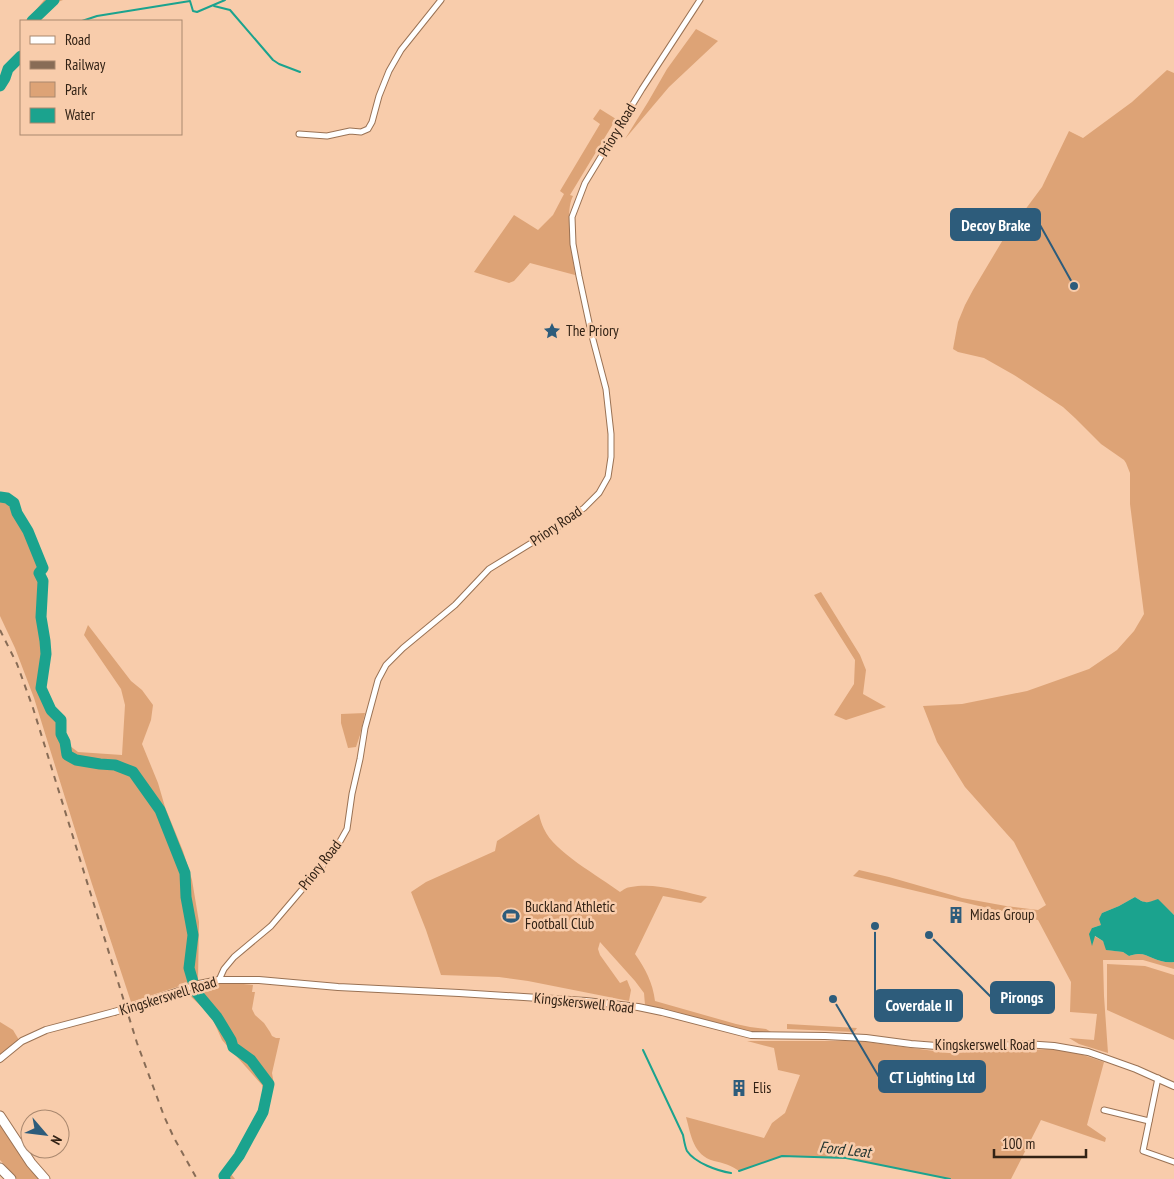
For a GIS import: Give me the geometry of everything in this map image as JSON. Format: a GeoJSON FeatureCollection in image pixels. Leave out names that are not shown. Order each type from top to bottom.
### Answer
{"type":"FeatureCollection","features":[{"type":"Feature","properties":{"kind":"highway"},"geometry":{"type":"LineString","coordinates":[[0,1116],[45,1179]]}},
{"type":"Feature","properties":{"kind":"highway"},"geometry":{"type":"LineString","coordinates":[[0,1168],[11,1179]]}},
{"type":"Feature","properties":{"kind":"street"},"geometry":{"type":"LineString","coordinates":[[299,134],[327,136],[350,131],[361,132],[368,129],[389,71],[401,50],[441,0]]}},
{"type":"Feature","properties":{"kind":"street","name":"Priory Road"},"geometry":{"type":"LineString","coordinates":[[219,980],[224,969],[234,957],[271,926],[334,852],[347,829],[365,728],[378,680],[386,665],[403,648],[455,605],[489,570],[584,508],[599,492],[608,476],[612,457],[607,396],[579,276],[573,244],[572,217],[585,183],[642,89],[700,0]]}},
{"type":"Feature","properties":{"kind":"street","name":"Kingskerswell Road"},"geometry":{"type":"LineString","coordinates":[[0,1059],[22,1041],[46,1030],[138,1005],[199,984],[219,980],[259,980],[338,988],[586,1001],[638,1007],[751,1035],[858,1037],[962,1048],[989,1048],[1025,1044],[1054,1046],[1088,1052],[1136,1069],[1174,1086]]}},
{"type":"Feature","properties":{"kind":"street"},"geometry":{"type":"LineString","coordinates":[[1158,1078],[1143,1151],[1174,1162]]}},
{"type":"Feature","properties":{"kind":"street"},"geometry":{"type":"LineString","coordinates":[[1104,1110],[1149,1121]]}},
{"type":"Feature","properties":{"kind":"green space"},"geometry":{"type":"Polygon","coordinates":[[[44,0],[63,0],[53,4],[39,20],[28,20],[44,0]]]}},
{"type":"Feature","properties":{"kind":"green space"},"geometry":{"type":"Polygon","coordinates":[[[696,29],[718,41],[669,87],[625,139],[667,69],[696,29]]]}},
{"type":"Feature","properties":{"kind":"green space"},"geometry":{"type":"Polygon","coordinates":[[[1167,70],[1174,73],[1174,915],[1158,900],[1146,902],[1135,897],[1102,913],[1101,925],[1092,928],[1092,945],[1094,936],[1103,941],[1107,950],[1123,952],[1129,956],[1142,954],[1163,961],[1174,962],[1174,969],[1143,960],[1103,960],[1108,1053],[1079,1044],[1069,1038],[1094,1040],[1097,1014],[1070,1012],[1071,982],[1038,920],[853,876],[859,870],[962,898],[1006,906],[1038,910],[1046,905],[1014,842],[965,787],[937,742],[923,706],[962,704],[1027,691],[1089,669],[1117,650],[1134,631],[1144,614],[1130,504],[1130,473],[1124,460],[1101,444],[1063,407],[984,358],[953,349],[958,322],[965,305],[1004,238],[1042,187],[1069,131],[1083,138],[1132,102],[1167,70]]]}},
{"type":"Feature","properties":{"kind":"green space"},"geometry":{"type":"Polygon","coordinates":[[[600,109],[616,119],[570,195],[573,196],[570,203],[569,223],[575,275],[530,263],[514,281],[509,283],[474,272],[514,215],[538,230],[553,215],[564,194],[560,191],[600,124],[593,119],[600,109]]]}},
{"type":"Feature","properties":{"kind":"green space"},"geometry":{"type":"Polygon","coordinates":[[[2,493],[14,503],[43,568],[39,573],[43,581],[41,617],[46,654],[41,688],[51,710],[61,720],[70,746],[78,752],[122,755],[125,705],[121,689],[84,635],[88,625],[131,681],[142,690],[153,705],[151,720],[142,744],[183,851],[192,880],[199,922],[198,980],[131,1002],[34,698],[15,648],[0,616],[0,494],[2,493]]]}},
{"type":"Feature","properties":{"kind":"green space"},"geometry":{"type":"Polygon","coordinates":[[[821,592],[860,655],[866,670],[863,694],[886,707],[846,720],[834,715],[854,684],[855,660],[814,595],[821,592]]]}},
{"type":"Feature","properties":{"kind":"green space"},"geometry":{"type":"Polygon","coordinates":[[[365,713],[356,747],[348,748],[341,723],[341,714],[365,713]]]}},
{"type":"Feature","properties":{"kind":"green space","name":"Buckland Athletic Football Club"},"geometry":{"type":"Polygon","coordinates":[[[539,814],[549,838],[557,846],[620,892],[630,887],[649,886],[669,888],[707,897],[701,903],[663,896],[635,954],[648,976],[655,1001],[736,1024],[766,1029],[771,1032],[736,1029],[645,1005],[644,993],[600,942],[598,949],[600,955],[620,983],[627,980],[631,990],[629,1001],[528,981],[499,977],[441,975],[411,892],[426,882],[495,851],[497,841],[539,814]]]}},
{"type":"Feature","properties":{"kind":"green space"},"geometry":{"type":"Polygon","coordinates":[[[1107,964],[1145,966],[1174,975],[1174,1040],[1107,1010],[1107,964]]]}},
{"type":"Feature","properties":{"kind":"green space"},"geometry":{"type":"Polygon","coordinates":[[[224,982],[253,985],[252,992],[255,992],[252,1009],[255,1015],[264,1023],[272,1036],[280,1038],[272,1073],[274,1085],[265,1117],[231,1174],[235,1179],[221,1179],[221,1176],[236,1155],[257,1115],[264,1094],[262,1085],[222,1040],[214,1022],[205,1010],[186,992],[224,982]]]}},
{"type":"Feature","properties":{"kind":"green space"},"geometry":{"type":"Polygon","coordinates":[[[0,1022],[13,1030],[19,1040],[0,1055],[0,1022]]]}},
{"type":"Feature","properties":{"kind":"green space"},"geometry":{"type":"Polygon","coordinates":[[[787,1024],[857,1028],[854,1032],[787,1029],[787,1024]]]}},
{"type":"Feature","properties":{"kind":"green space"},"geometry":{"type":"Polygon","coordinates":[[[747,1041],[860,1041],[949,1053],[1052,1049],[1080,1054],[1104,1062],[1087,1125],[1106,1138],[1105,1142],[1041,1120],[1011,1179],[950,1179],[846,1158],[782,1156],[739,1171],[701,1154],[694,1144],[686,1117],[764,1138],[772,1123],[785,1113],[800,1075],[778,1070],[774,1048],[747,1041]]]}},
{"type":"Feature","properties":{"kind":"green space"},"geometry":{"type":"Polygon","coordinates":[[[0,1120],[20,1149],[20,1159],[27,1159],[41,1179],[17,1179],[0,1160],[0,1120]]]}},
{"type":"Feature","properties":{"kind":"water"},"geometry":{"type":"Polygon","coordinates":[[[1135,897],[1146,902],[1158,899],[1174,915],[1174,962],[1163,961],[1142,954],[1129,956],[1123,952],[1106,950],[1103,941],[1095,936],[1092,946],[1089,934],[1092,928],[1101,925],[1099,919],[1102,913],[1135,897]]]}},
{"type":"Feature","properties":{"kind":"waterway"},"geometry":{"type":"LineString","coordinates":[[33,20],[54,0]]}},
{"type":"Feature","properties":{"kind":"waterway"},"geometry":{"type":"LineString","coordinates":[[85,20],[97,16],[190,1],[193,11],[197,12],[225,0]]}},
{"type":"Feature","properties":{"kind":"waterway"},"geometry":{"type":"LineString","coordinates":[[214,6],[230,10],[273,60],[300,72]]}},
{"type":"Feature","properties":{"kind":"waterway"},"geometry":{"type":"LineString","coordinates":[[0,86],[8,69],[20,57]]}},
{"type":"Feature","properties":{"kind":"waterway"},"geometry":{"type":"LineString","coordinates":[[0,497],[7,498],[14,503],[43,568],[39,573],[43,581],[41,617],[46,654],[41,688],[51,710],[61,720],[61,734],[65,742],[67,755],[76,760],[115,765],[133,772],[160,810],[185,873],[186,897],[193,935],[189,968],[196,992],[217,1017],[231,1040],[233,1047],[251,1060],[269,1084],[263,1112],[239,1156],[224,1176],[225,1179]]}},
{"type":"Feature","properties":{"kind":"waterway","name":"Ford Leat"},"geometry":{"type":"LineString","coordinates":[[643,1050],[683,1135],[687,1151],[701,1163],[731,1173]]}},
{"type":"Feature","properties":{"kind":"waterway","name":"Ford Leat"},"geometry":{"type":"LineString","coordinates":[[739,1171],[782,1156],[846,1158],[950,1179]]}},
{"type":"Feature","properties":{"kind":"railway"},"geometry":{"type":"LineString","coordinates":[[0,630],[17,664],[33,708],[137,1043],[164,1116],[197,1179]]}},
{"type":"Feature","properties":{"kind":"place","name":"Decoy Brake"},"geometry":{"type":"Point","coordinates":[1074,286]}},
{"type":"Feature","properties":{"kind":"place","name":"The Priory"},"geometry":{"type":"Point","coordinates":[552,331]}},
{"type":"Feature","properties":{"kind":"place","name":"Midas Group"},"geometry":{"type":"Point","coordinates":[956,915]}},
{"type":"Feature","properties":{"kind":"place","name":"Buckland Athletic Football Club"},"geometry":{"type":"Point","coordinates":[511,916]}},
{"type":"Feature","properties":{"kind":"place","name":"Coverdale II"},"geometry":{"type":"Point","coordinates":[875,926]}},
{"type":"Feature","properties":{"kind":"place","name":"Pirongs"},"geometry":{"type":"Point","coordinates":[929,935]}},
{"type":"Feature","properties":{"kind":"place","name":"CT Lighting Ltd"},"geometry":{"type":"Point","coordinates":[833,999]}},
{"type":"Feature","properties":{"kind":"place","name":"Elis"},"geometry":{"type":"Point","coordinates":[739,1088]}}]}
